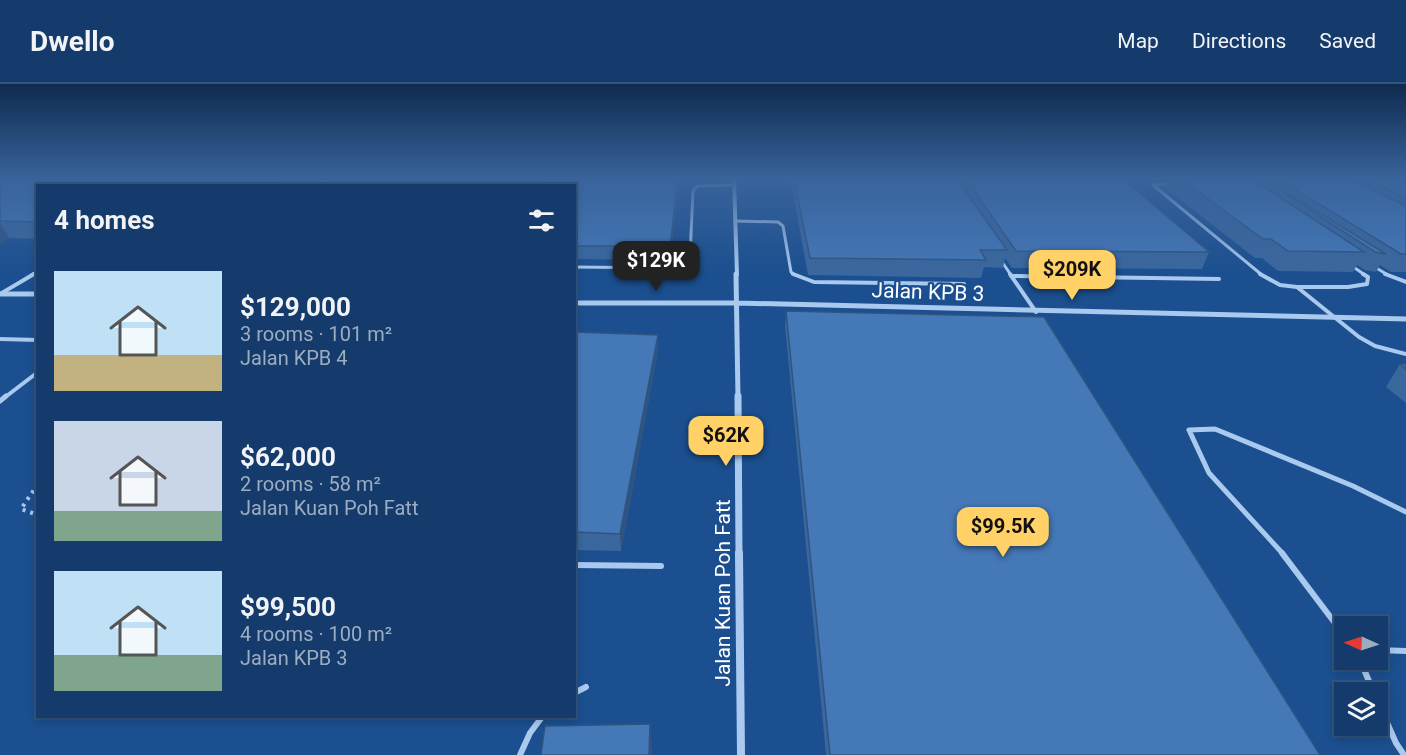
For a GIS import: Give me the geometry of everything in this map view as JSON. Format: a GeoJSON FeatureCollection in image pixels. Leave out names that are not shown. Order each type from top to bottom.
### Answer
{"type":"FeatureCollection","features":[{"type":"Feature","properties":{"kind":"street","name":"Jalan Kuan Poh Fatt"},"geometry":{"type":"LineString","coordinates":[[735,210],[741,755]]}},
{"type":"Feature","properties":{"kind":"street"},"geometry":{"type":"LineString","coordinates":[[0,294],[36,294]]}},
{"type":"Feature","properties":{"kind":"street","name":"Jalan KPB 3"},"geometry":{"type":"LineString","coordinates":[[576,303],[737,303],[1036,312],[1406,319]]}},
{"type":"Feature","properties":{"kind":"lane"},"geometry":{"type":"LineString","coordinates":[[576,267],[672,268],[687,265],[690,256],[692,210]]}},
{"type":"Feature","properties":{"kind":"lane"},"geometry":{"type":"LineString","coordinates":[[1184,210],[1263,276],[1280,285],[1348,287],[1367,284],[1368,277],[1347,262]]}},
{"type":"Feature","properties":{"kind":"lane"},"geometry":{"type":"LineString","coordinates":[[736,221],[778,222],[783,226],[791,272],[797,277],[814,282],[964,284]]}},
{"type":"Feature","properties":{"kind":"lane"},"geometry":{"type":"LineString","coordinates":[[998,256],[1036,312]]}},
{"type":"Feature","properties":{"kind":"lane"},"geometry":{"type":"LineString","coordinates":[[1366,262],[1385,274],[1406,282]]}},
{"type":"Feature","properties":{"kind":"lane"},"geometry":{"type":"LineString","coordinates":[[0,294],[36,272]]}},
{"type":"Feature","properties":{"kind":"lane"},"geometry":{"type":"LineString","coordinates":[[1011,276],[1219,279]]}},
{"type":"Feature","properties":{"kind":"lane"},"geometry":{"type":"LineString","coordinates":[[1297,287],[1359,337],[1375,346],[1406,354]]}},
{"type":"Feature","properties":{"kind":"lane"},"geometry":{"type":"LineString","coordinates":[[0,339],[36,340]]}},
{"type":"Feature","properties":{"kind":"lane"},"geometry":{"type":"LineString","coordinates":[[0,401],[36,374]]}},
{"type":"Feature","properties":{"kind":"lane"},"geometry":{"type":"LineString","coordinates":[[1334,622],[1283,554],[1209,473],[1189,430],[1215,429],[1353,486],[1406,512]]}},
{"type":"Feature","properties":{"kind":"lane"},"geometry":{"type":"LineString","coordinates":[[576,565],[661,566]]}},
{"type":"Feature","properties":{"kind":"lane"},"geometry":{"type":"LineString","coordinates":[[1388,650],[1406,651]]}},
{"type":"Feature","properties":{"kind":"lane"},"geometry":{"type":"LineString","coordinates":[[576,692],[586,687]]}},
{"type":"Feature","properties":{"kind":"lane"},"geometry":{"type":"LineString","coordinates":[[520,755],[530,733],[541,718]]}},
{"type":"Feature","properties":{"kind":"lane"},"geometry":{"type":"LineString","coordinates":[[1388,725],[1404,755]]}},
{"type":"Feature","properties":{"kind":"path"},"geometry":{"type":"LineString","coordinates":[[36,487],[21,509],[36,514]]}},
{"type":"Feature","properties":{"kind":"building"},"geometry":{"type":"Polygon","coordinates":[[[0,210],[36,210],[36,222],[0,221],[0,210]]]}},
{"type":"Feature","properties":{"kind":"building"},"geometry":{"type":"Polygon","coordinates":[[[576,210],[674,210],[670,246],[576,246],[576,210]]]}},
{"type":"Feature","properties":{"kind":"building"},"geometry":{"type":"Polygon","coordinates":[[[800,210],[979,210],[1007,250],[980,250],[986,260],[810,258],[800,210]]]}},
{"type":"Feature","properties":{"kind":"building"},"geometry":{"type":"Polygon","coordinates":[[[988,210],[1160,210],[1209,252],[1016,251],[988,210]]]}},
{"type":"Feature","properties":{"kind":"building"},"geometry":{"type":"Polygon","coordinates":[[[1224,210],[1300,210],[1364,252],[1288,251],[1271,239],[1263,239],[1224,210]]]}},
{"type":"Feature","properties":{"kind":"building"},"geometry":{"type":"Polygon","coordinates":[[[1311,210],[1315,210],[1386,254],[1375,252],[1311,210]]]}},
{"type":"Feature","properties":{"kind":"building"},"geometry":{"type":"Polygon","coordinates":[[[1329,210],[1406,210],[1406,254],[1401,254],[1329,210]]]}},
{"type":"Feature","properties":{"kind":"building"},"geometry":{"type":"Polygon","coordinates":[[[786,311],[1044,317],[1320,755],[830,755],[786,311]]]}},
{"type":"Feature","properties":{"kind":"building"},"geometry":{"type":"Polygon","coordinates":[[[576,332],[658,335],[620,534],[576,532],[576,332]]]}},
{"type":"Feature","properties":{"kind":"building"},"geometry":{"type":"Polygon","coordinates":[[[650,724],[649,755],[541,755],[545,726],[650,724]]]}}]}
